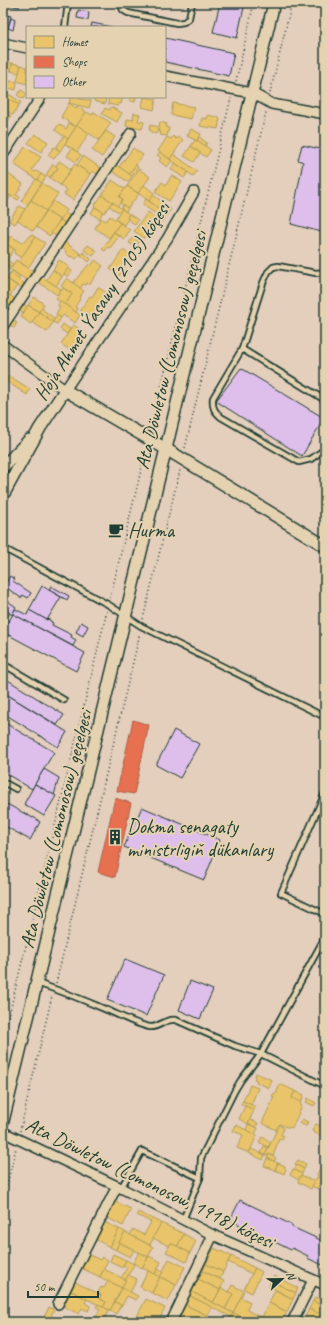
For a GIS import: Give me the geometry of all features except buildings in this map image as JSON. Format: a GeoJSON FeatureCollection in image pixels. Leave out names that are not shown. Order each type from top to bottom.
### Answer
{"type":"FeatureCollection","features":[{"type":"Feature","properties":{"kind":"street"},"geometry":{"type":"LineString","coordinates":[[252,93],[274,3]]}},
{"type":"Feature","properties":{"kind":"street"},"geometry":{"type":"LineString","coordinates":[[3,43],[26,48]]}},
{"type":"Feature","properties":{"kind":"street"},"geometry":{"type":"LineString","coordinates":[[166,76],[252,93],[272,104],[325,114]]}},
{"type":"Feature","properties":{"kind":"street","name":"Ata Döwletow (Lomonosow) geçelgesi"},"geometry":{"type":"LineString","coordinates":[[3,1121],[252,93]]}},
{"type":"Feature","properties":{"kind":"street"},"geometry":{"type":"LineString","coordinates":[[3,155],[40,98]]}},
{"type":"Feature","properties":{"kind":"street"},"geometry":{"type":"LineString","coordinates":[[3,326],[132,133]]}},
{"type":"Feature","properties":{"kind":"street","name":"Hoja Ahmet Ýasawy (2105) köçesi"},"geometry":{"type":"LineString","coordinates":[[3,495],[40,428],[167,239],[194,192]]}},
{"type":"Feature","properties":{"kind":"street"},"geometry":{"type":"LineString","coordinates":[[3,345],[65,390],[166,449],[325,546]]}},
{"type":"Feature","properties":{"kind":"street","name":"Hoja Ahmet Ýasawy (2105) köçesi"},"geometry":{"type":"LineString","coordinates":[[3,467],[40,428]]}},
{"type":"Feature","properties":{"kind":"street","name":"Ata Döwletow (Lomonosow, 1918) köçesi"},"geometry":{"type":"LineString","coordinates":[[3,1132],[119,1187],[213,1235],[325,1285]]}},
{"type":"Feature","properties":{"kind":"street"},"geometry":{"type":"LineString","coordinates":[[58,1304],[119,1187]]}},
{"type":"Feature","properties":{"kind":"street"},"geometry":{"type":"LineString","coordinates":[[171,1322],[213,1235]]}},
{"type":"Feature","properties":{"kind":"street"},"geometry":{"type":"LineString","coordinates":[[292,1322],[313,1280]]}},
{"type":"Feature","properties":{"kind":"lane"},"geometry":{"type":"LineString","coordinates":[[65,26],[68,3]]}},
{"type":"Feature","properties":{"kind":"lane"},"geometry":{"type":"LineString","coordinates":[[120,3],[123,10],[128,13],[177,23],[184,22],[189,18],[192,3]]}},
{"type":"Feature","properties":{"kind":"lane"},"geometry":{"type":"LineString","coordinates":[[325,272],[316,272],[285,266],[273,267],[268,272],[242,348],[213,398],[212,406],[215,413],[299,462],[311,459],[325,449]]}},
{"type":"Feature","properties":{"kind":"lane"},"geometry":{"type":"LineString","coordinates":[[242,348],[325,400]]}},
{"type":"Feature","properties":{"kind":"lane"},"geometry":{"type":"LineString","coordinates":[[3,548],[109,605],[141,626],[325,717]]}},
{"type":"Feature","properties":{"kind":"lane"},"geometry":{"type":"LineString","coordinates":[[3,664],[64,700]]}},
{"type":"Feature","properties":{"kind":"lane"},"geometry":{"type":"LineString","coordinates":[[3,782],[16,789]]}},
{"type":"Feature","properties":{"kind":"lane"},"geometry":{"type":"LineString","coordinates":[[325,793],[282,893],[325,914]]}},
{"type":"Feature","properties":{"kind":"lane"},"geometry":{"type":"LineString","coordinates":[[183,1220],[200,1178],[201,1158],[241,1080],[261,1054],[325,937]]}},
{"type":"Feature","properties":{"kind":"lane"},"geometry":{"type":"LineString","coordinates":[[37,983],[150,1027],[155,1027],[170,1019],[176,1020],[235,1046],[261,1054],[325,1086]]}},
{"type":"Feature","properties":{"kind":"lane"},"geometry":{"type":"LineString","coordinates":[[119,1187],[142,1151],[200,1178]]}},
{"type":"Feature","properties":{"kind":"path"},"geometry":{"type":"LineString","coordinates":[[3,1040],[254,3]]}},
{"type":"Feature","properties":{"kind":"path"},"geometry":{"type":"LineString","coordinates":[[3,1201],[292,3]]}},
{"type":"Feature","properties":{"kind":"place","name":"Hurma"},"geometry":{"type":"Point","coordinates":[116,530]}},
{"type":"Feature","properties":{"kind":"place","name":"Dokma senagaty ministrligiň dükanlary"},"geometry":{"type":"Point","coordinates":[115,837]}}]}
